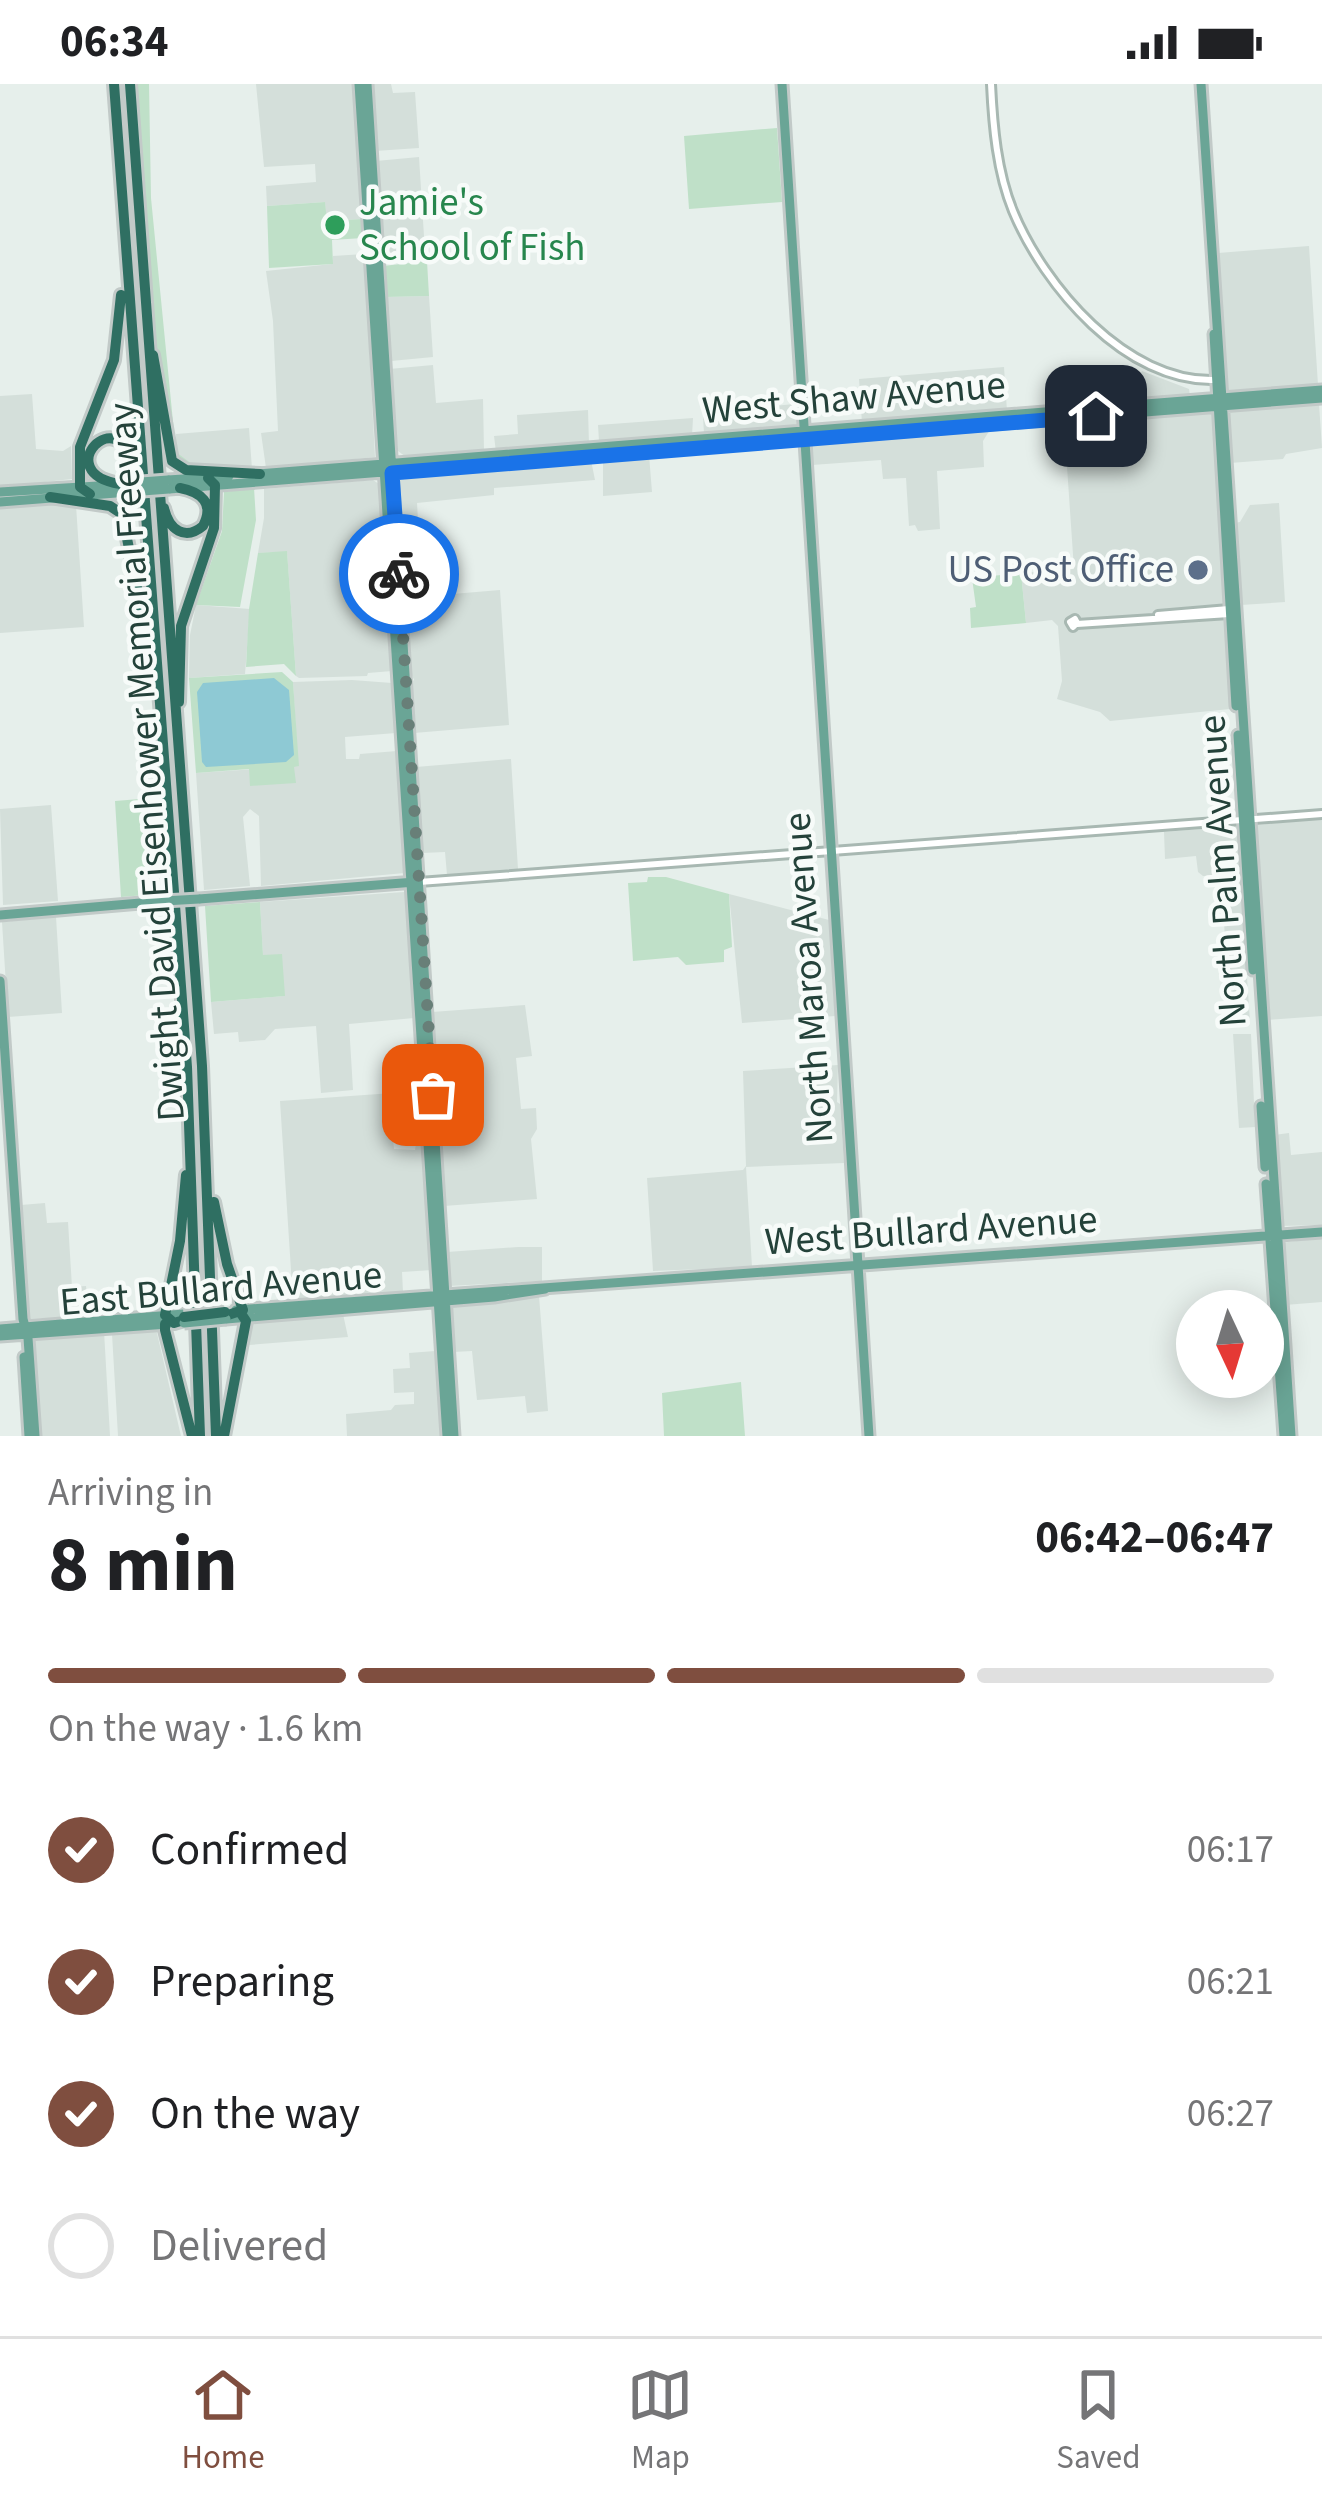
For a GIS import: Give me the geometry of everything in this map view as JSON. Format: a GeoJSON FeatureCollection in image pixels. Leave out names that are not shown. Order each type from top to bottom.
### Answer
{"type":"FeatureCollection","features":[{"type":"Feature","properties":{"kind":"highway","name":"Dwight David Eisenhower Memorial Freeway"},"geometry":{"type":"LineString","coordinates":[[114,84],[190,1130],[196,1436]]}},
{"type":"Feature","properties":{"kind":"highway","name":"Dwight David Eisenhower Memorial Freeway"},"geometry":{"type":"LineString","coordinates":[[130,84],[206,1145],[220,1436]]}},
{"type":"Feature","properties":{"kind":"highway"},"geometry":{"type":"LineString","coordinates":[[85,491],[80,447],[117,347],[123,238]]}},
{"type":"Feature","properties":{"kind":"highway"},"geometry":{"type":"LineString","coordinates":[[140,251],[170,458],[186,470],[260,476]]}},
{"type":"Feature","properties":{"kind":"highway"},"geometry":{"type":"LineString","coordinates":[[149,386],[164,513],[174,529],[191,533],[206,522],[207,505],[196,491],[172,486]]}},
{"type":"Feature","properties":{"kind":"highway"},"geometry":{"type":"LineString","coordinates":[[126,486],[100,479],[91,470],[90,450],[102,440],[123,442],[132,460],[150,612]]}},
{"type":"Feature","properties":{"kind":"highway"},"geometry":{"type":"LineString","coordinates":[[178,771],[181,626],[215,524],[211,482]]}},
{"type":"Feature","properties":{"kind":"highway"},"geometry":{"type":"LineString","coordinates":[[50,497],[110,506],[124,518],[145,625],[163,773]]}},
{"type":"Feature","properties":{"kind":"highway"},"geometry":{"type":"LineString","coordinates":[[190,1130],[176,1320],[196,1436]]}},
{"type":"Feature","properties":{"kind":"highway"},"geometry":{"type":"LineString","coordinates":[[206,1145],[233,1313],[220,1436]]}},
{"type":"Feature","properties":{"kind":"highway"},"geometry":{"type":"LineString","coordinates":[[176,1320],[233,1313]]}},
{"type":"Feature","properties":{"kind":"main road"},"geometry":{"type":"LineString","coordinates":[[363,84],[376,336],[388,408],[387,469],[413,791],[430,1171],[444,1255],[442,1298]]}},
{"type":"Feature","properties":{"kind":"main road"},"geometry":{"type":"LineString","coordinates":[[363,84],[451,1436]]}},
{"type":"Feature","properties":{"kind":"main road","name":"North Maroa Avenue"},"geometry":{"type":"LineString","coordinates":[[782,84],[869,1436]]}},
{"type":"Feature","properties":{"kind":"main road","name":"North Palm Avenue"},"geometry":{"type":"LineString","coordinates":[[1202,84],[1273,1283],[1288,1436]]}},
{"type":"Feature","properties":{"kind":"main road","name":"North Palm Avenue"},"geometry":{"type":"LineString","coordinates":[[1216,303],[1215,380],[1235,591],[1233,612]]}},
{"type":"Feature","properties":{"kind":"main road","name":"West Shaw Avenue"},"geometry":{"type":"LineString","coordinates":[[804,436],[1132,405],[1305,400],[1322,394]]}},
{"type":"Feature","properties":{"kind":"main road","name":"West Shaw Avenue"},"geometry":{"type":"LineString","coordinates":[[387,469],[1096,416],[1322,394]]}},
{"type":"Feature","properties":{"kind":"main road"},"geometry":{"type":"LineString","coordinates":[[1096,416],[1132,405]]}},
{"type":"Feature","properties":{"kind":"main road"},"geometry":{"type":"LineString","coordinates":[[260,476],[387,469]]}},
{"type":"Feature","properties":{"kind":"main road"},"geometry":{"type":"LineString","coordinates":[[0,502],[285,472],[387,469]]}},
{"type":"Feature","properties":{"kind":"main road"},"geometry":{"type":"LineString","coordinates":[[0,492],[85,491]]}},
{"type":"Feature","properties":{"kind":"main road"},"geometry":{"type":"LineString","coordinates":[[1226,543],[1235,591]]}},
{"type":"Feature","properties":{"kind":"main road"},"geometry":{"type":"LineString","coordinates":[[403,752],[413,791]]}},
{"type":"Feature","properties":{"kind":"main road"},"geometry":{"type":"LineString","coordinates":[[0,914],[415,882]]}},
{"type":"Feature","properties":{"kind":"main road"},"geometry":{"type":"LineString","coordinates":[[0,981],[32,1436]]}},
{"type":"Feature","properties":{"kind":"main road","name":"West Bullard Avenue"},"geometry":{"type":"LineString","coordinates":[[442,1298],[1322,1232]]}},
{"type":"Feature","properties":{"kind":"main road","name":"North Palm Avenue"},"geometry":{"type":"LineString","coordinates":[[1272,1236],[1279,1290]]}},
{"type":"Feature","properties":{"kind":"main road"},"geometry":{"type":"LineString","coordinates":[[1273,1283],[1275,1290]]}},
{"type":"Feature","properties":{"kind":"main road"},"geometry":{"type":"LineString","coordinates":[[494,1297],[528,1287]]}},
{"type":"Feature","properties":{"kind":"main road","name":"West Bullard Avenue"},"geometry":{"type":"LineString","coordinates":[[442,1298],[545,1289]]}},
{"type":"Feature","properties":{"kind":"main road","name":"East Bullard Avenue"},"geometry":{"type":"LineString","coordinates":[[233,1313],[442,1298]]}},
{"type":"Feature","properties":{"kind":"main road","name":"East Bullard Avenue"},"geometry":{"type":"LineString","coordinates":[[0,1332],[176,1320]]}},
{"type":"Feature","properties":{"kind":"main road"},"geometry":{"type":"LineString","coordinates":[[24,1330],[32,1436]]}},
{"type":"Feature","properties":{"kind":"main road","name":"North Palm Avenue"},"geometry":{"type":"LineString","coordinates":[[1284,1357],[1288,1436]]}},
{"type":"Feature","properties":{"kind":"street"},"geometry":{"type":"LineString","coordinates":[[991,84],[998,155],[1011,207],[1062,294],[1089,323],[1139,358],[1184,379],[1215,380]]}},
{"type":"Feature","properties":{"kind":"street"},"geometry":{"type":"LineString","coordinates":[[1077,622],[1233,612]]}},
{"type":"Feature","properties":{"kind":"street"},"geometry":{"type":"LineString","coordinates":[[415,882],[1322,814]]}},
{"type":"Feature","properties":{"kind":"shaded area"},"geometry":{"type":"Polygon","coordinates":[[[256,84],[355,84],[362,219],[326,221],[325,202],[267,206],[266,186],[316,182],[315,164],[264,167],[256,84]]]}},
{"type":"Feature","properties":{"kind":"shaded area"},"geometry":{"type":"Polygon","coordinates":[[[371,84],[391,84],[393,93],[415,92],[419,148],[375,151],[371,84]]]}},
{"type":"Feature","properties":{"kind":"shaded area"},"geometry":{"type":"Polygon","coordinates":[[[419,157],[425,252],[382,255],[376,161],[419,157]]]}},
{"type":"Feature","properties":{"kind":"shaded area"},"geometry":{"type":"Polygon","coordinates":[[[1309,246],[1318,385],[1228,392],[1218,253],[1309,246]]]}},
{"type":"Feature","properties":{"kind":"shaded area"},"geometry":{"type":"Polygon","coordinates":[[[364,254],[375,457],[266,468],[261,433],[278,431],[266,271],[332,264],[333,256],[364,254]]]}},
{"type":"Feature","properties":{"kind":"shaded area"},"geometry":{"type":"Polygon","coordinates":[[[429,296],[433,357],[391,361],[385,297],[429,296]]]}},
{"type":"Feature","properties":{"kind":"shaded area"},"geometry":{"type":"Polygon","coordinates":[[[433,365],[436,403],[483,399],[484,451],[406,457],[398,451],[389,369],[433,365]]]}},
{"type":"Feature","properties":{"kind":"shaded area"},"geometry":{"type":"Polygon","coordinates":[[[1004,367],[1007,411],[862,423],[859,379],[1004,367]]]}},
{"type":"Feature","properties":{"kind":"shaded area"},"geometry":{"type":"Polygon","coordinates":[[[1142,371],[1189,389],[1190,396],[1075,405],[1093,377],[1132,388],[1142,371]]]}},
{"type":"Feature","properties":{"kind":"shaded area"},"geometry":{"type":"Polygon","coordinates":[[[32,394],[36,449],[63,451],[71,446],[72,479],[0,487],[0,396],[32,394]]]}},
{"type":"Feature","properties":{"kind":"shaded area"},"geometry":{"type":"Polygon","coordinates":[[[795,404],[797,428],[704,433],[703,417],[795,404]]]}},
{"type":"Feature","properties":{"kind":"shaded area"},"geometry":{"type":"Polygon","coordinates":[[[1319,404],[1322,448],[1286,454],[1283,459],[1230,463],[1230,411],[1319,404]]]}},
{"type":"Feature","properties":{"kind":"shaded area"},"geometry":{"type":"Polygon","coordinates":[[[588,410],[589,444],[496,452],[494,436],[518,434],[517,415],[588,410]]]}},
{"type":"Feature","properties":{"kind":"shaded area"},"geometry":{"type":"Polygon","coordinates":[[[1213,414],[1225,605],[1181,611],[1186,621],[1224,619],[1230,709],[1110,721],[1100,712],[1057,699],[1062,681],[1058,626],[1052,620],[1026,623],[1021,573],[1074,569],[1064,423],[1213,414]]]}},
{"type":"Feature","properties":{"kind":"shaded area"},"geometry":{"type":"Polygon","coordinates":[[[693,418],[692,436],[599,441],[598,425],[693,418]]]}},
{"type":"Feature","properties":{"kind":"shaded area"},"geometry":{"type":"Polygon","coordinates":[[[249,428],[252,469],[192,465],[176,453],[176,434],[249,428]]]}},
{"type":"Feature","properties":{"kind":"shaded area"},"geometry":{"type":"Polygon","coordinates":[[[991,428],[983,441],[984,467],[937,471],[940,529],[918,531],[915,525],[909,526],[906,478],[883,479],[881,460],[812,465],[810,443],[991,428]]]}},
{"type":"Feature","properties":{"kind":"shaded area"},"geometry":{"type":"Polygon","coordinates":[[[649,455],[652,492],[603,496],[603,459],[649,455]]]}},
{"type":"Feature","properties":{"kind":"shaded area"},"geometry":{"type":"Polygon","coordinates":[[[591,460],[595,480],[494,488],[494,495],[417,503],[418,520],[400,528],[398,481],[402,477],[591,460]]]}},
{"type":"Feature","properties":{"kind":"shaded area"},"geometry":{"type":"Polygon","coordinates":[[[373,480],[379,484],[392,671],[299,678],[287,552],[258,553],[264,489],[373,480]]]}},
{"type":"Feature","properties":{"kind":"shaded area"},"geometry":{"type":"Polygon","coordinates":[[[52,502],[76,505],[84,627],[0,633],[0,507],[52,502]]]}},
{"type":"Feature","properties":{"kind":"shaded area"},"geometry":{"type":"Polygon","coordinates":[[[1279,503],[1285,602],[1241,605],[1234,523],[1240,522],[1250,505],[1279,503]]]}},
{"type":"Feature","properties":{"kind":"shaded area"},"geometry":{"type":"Polygon","coordinates":[[[500,590],[509,725],[414,733],[405,598],[500,590]]]}},
{"type":"Feature","properties":{"kind":"shaded area"},"geometry":{"type":"Polygon","coordinates":[[[196,605],[250,609],[245,674],[189,678],[196,605]]]}},
{"type":"Feature","properties":{"kind":"shaded area"},"geometry":{"type":"Polygon","coordinates":[[[293,682],[392,683],[396,733],[345,737],[346,759],[397,751],[405,873],[261,886],[259,816],[250,809],[243,817],[250,886],[204,890],[196,773],[298,766],[293,682]]]}},
{"type":"Feature","properties":{"kind":"shaded area"},"geometry":{"type":"Polygon","coordinates":[[[511,759],[518,869],[447,875],[445,852],[422,853],[416,767],[511,759]]]}},
{"type":"Feature","properties":{"kind":"shaded area"},"geometry":{"type":"Polygon","coordinates":[[[51,805],[58,901],[3,905],[0,809],[51,805]]]}},
{"type":"Feature","properties":{"kind":"shaded area"},"geometry":{"type":"Polygon","coordinates":[[[1322,819],[1322,1016],[1268,1020],[1257,825],[1322,819]]]}},
{"type":"Feature","properties":{"kind":"shaded area"},"geometry":{"type":"Polygon","coordinates":[[[1237,826],[1250,1022],[1228,1025],[1219,876],[1198,872],[1196,856],[1165,859],[1164,832],[1237,826]]]}},
{"type":"Feature","properties":{"kind":"shaded area"},"geometry":{"type":"Polygon","coordinates":[[[404,892],[414,1018],[349,1024],[353,1090],[321,1093],[316,1026],[275,1029],[265,1040],[239,1042],[238,1032],[214,1034],[211,1002],[284,996],[263,956],[260,902],[404,892]]]}},
{"type":"Feature","properties":{"kind":"shaded area"},"geometry":{"type":"Polygon","coordinates":[[[729,894],[829,920],[835,1016],[742,1023],[729,894]]]}},
{"type":"Feature","properties":{"kind":"shaded area"},"geometry":{"type":"Polygon","coordinates":[[[56,917],[62,1013],[8,1017],[2,922],[56,917]]]}},
{"type":"Feature","properties":{"kind":"shaded area"},"geometry":{"type":"Polygon","coordinates":[[[525,1005],[532,1056],[516,1058],[521,1109],[536,1108],[537,1129],[531,1139],[537,1199],[444,1206],[432,1012],[525,1005]]]}},
{"type":"Feature","properties":{"kind":"shaded area"},"geometry":{"type":"Polygon","coordinates":[[[1233,1034],[1251,1034],[1255,1127],[1239,1128],[1233,1034]]]}},
{"type":"Feature","properties":{"kind":"shaded area"},"geometry":{"type":"Polygon","coordinates":[[[838,1065],[844,1163],[746,1167],[752,1267],[653,1271],[647,1178],[743,1170],[743,1071],[838,1065]]]}},
{"type":"Feature","properties":{"kind":"shaded area"},"geometry":{"type":"Polygon","coordinates":[[[421,1091],[423,1129],[392,1132],[394,1149],[415,1150],[416,1144],[424,1143],[432,1270],[402,1272],[403,1292],[293,1301],[280,1101],[421,1091]]]}},
{"type":"Feature","properties":{"kind":"shaded area"},"geometry":{"type":"Polygon","coordinates":[[[1289,1133],[1291,1155],[1322,1152],[1322,1225],[1279,1226],[1274,1135],[1289,1133]]]}},
{"type":"Feature","properties":{"kind":"shaded area"},"geometry":{"type":"Polygon","coordinates":[[[45,1203],[47,1223],[68,1222],[72,1287],[86,1286],[89,1317],[28,1319],[21,1205],[45,1203]]]}},
{"type":"Feature","properties":{"kind":"shaded area"},"geometry":{"type":"Polygon","coordinates":[[[1322,1238],[1322,1302],[1285,1305],[1280,1243],[1322,1238]]]}},
{"type":"Feature","properties":{"kind":"shaded area"},"geometry":{"type":"Polygon","coordinates":[[[542,1247],[542,1281],[449,1286],[447,1252],[542,1247]]]}},
{"type":"Feature","properties":{"kind":"shaded area"},"geometry":{"type":"Polygon","coordinates":[[[539,1296],[548,1411],[527,1413],[525,1396],[477,1400],[472,1351],[453,1352],[452,1306],[539,1296]]]}},
{"type":"Feature","properties":{"kind":"shaded area"},"geometry":{"type":"Polygon","coordinates":[[[343,1314],[348,1337],[249,1345],[253,1320],[343,1314]]]}},
{"type":"Feature","properties":{"kind":"shaded area"},"geometry":{"type":"Polygon","coordinates":[[[156,1329],[181,1436],[118,1436],[112,1334],[156,1329]]]}},
{"type":"Feature","properties":{"kind":"shaded area"},"geometry":{"type":"Polygon","coordinates":[[[104,1331],[110,1436],[40,1436],[35,1338],[104,1331]]]}},
{"type":"Feature","properties":{"kind":"shaded area"},"geometry":{"type":"Polygon","coordinates":[[[435,1351],[441,1436],[347,1436],[346,1414],[414,1404],[414,1392],[394,1393],[393,1369],[410,1368],[409,1353],[435,1351]]]}},
{"type":"Feature","properties":{"kind":"green space"},"geometry":{"type":"Polygon","coordinates":[[[135,84],[149,84],[151,198],[176,452],[196,467],[175,457],[153,335],[135,84]]]}},
{"type":"Feature","properties":{"kind":"green space"},"geometry":{"type":"Polygon","coordinates":[[[777,128],[782,202],[689,209],[684,136],[777,128]]]}},
{"type":"Feature","properties":{"kind":"green space"},"geometry":{"type":"Polygon","coordinates":[[[325,202],[327,221],[362,219],[363,238],[332,240],[333,264],[269,268],[267,206],[325,202]]]}},
{"type":"Feature","properties":{"kind":"green space"},"geometry":{"type":"Polygon","coordinates":[[[427,261],[429,296],[385,297],[383,266],[427,261]]]}},
{"type":"Feature","properties":{"kind":"green space"},"geometry":{"type":"Polygon","coordinates":[[[254,488],[256,520],[240,607],[196,605],[222,531],[224,492],[254,488]]]}},
{"type":"Feature","properties":{"kind":"green space"},"geometry":{"type":"Polygon","coordinates":[[[287,551],[296,676],[284,664],[246,667],[258,553],[287,551]]]}},
{"type":"Feature","properties":{"kind":"green space"},"geometry":{"type":"Polygon","coordinates":[[[1021,573],[1026,623],[971,628],[970,608],[976,607],[972,578],[1021,573]]]}},
{"type":"Feature","properties":{"kind":"green space"},"geometry":{"type":"Polygon","coordinates":[[[282,672],[293,682],[296,783],[250,786],[249,769],[196,773],[189,678],[282,672]]]}},
{"type":"Feature","properties":{"kind":"green space"},"geometry":{"type":"Polygon","coordinates":[[[152,798],[158,894],[121,897],[115,801],[152,798]]]}},
{"type":"Feature","properties":{"kind":"green space"},"geometry":{"type":"Polygon","coordinates":[[[648,877],[666,877],[729,894],[732,947],[724,950],[724,962],[686,965],[678,957],[633,961],[628,883],[647,882],[648,877]]]}},
{"type":"Feature","properties":{"kind":"green space"},"geometry":{"type":"Polygon","coordinates":[[[260,902],[263,955],[282,954],[285,996],[211,1002],[205,906],[260,902]]]}},
{"type":"Feature","properties":{"kind":"green space"},"geometry":{"type":"Polygon","coordinates":[[[741,1382],[745,1436],[664,1436],[662,1393],[741,1382]]]}},
{"type":"Feature","properties":{"kind":"water"},"geometry":{"type":"Polygon","coordinates":[[[274,678],[289,690],[294,755],[286,762],[206,767],[197,692],[203,683],[274,678]]]}},
{"type":"Feature","properties":{"kind":"way so far"},"geometry":{"type":"LineString","coordinates":[[399,574],[433,1095]]}},
{"type":"Feature","properties":{"kind":"place","name":"Jamie's School of Fish"},"geometry":{"type":"Point","coordinates":[335,225]}},
{"type":"Feature","properties":{"kind":"place","name":"US Post Office"},"geometry":{"type":"Point","coordinates":[1198,570]}},
{"type":"Feature","properties":{"kind":"route"},"geometry":{"type":"LineString","coordinates":[[399,574],[392,473],[1096,416]]}}]}
